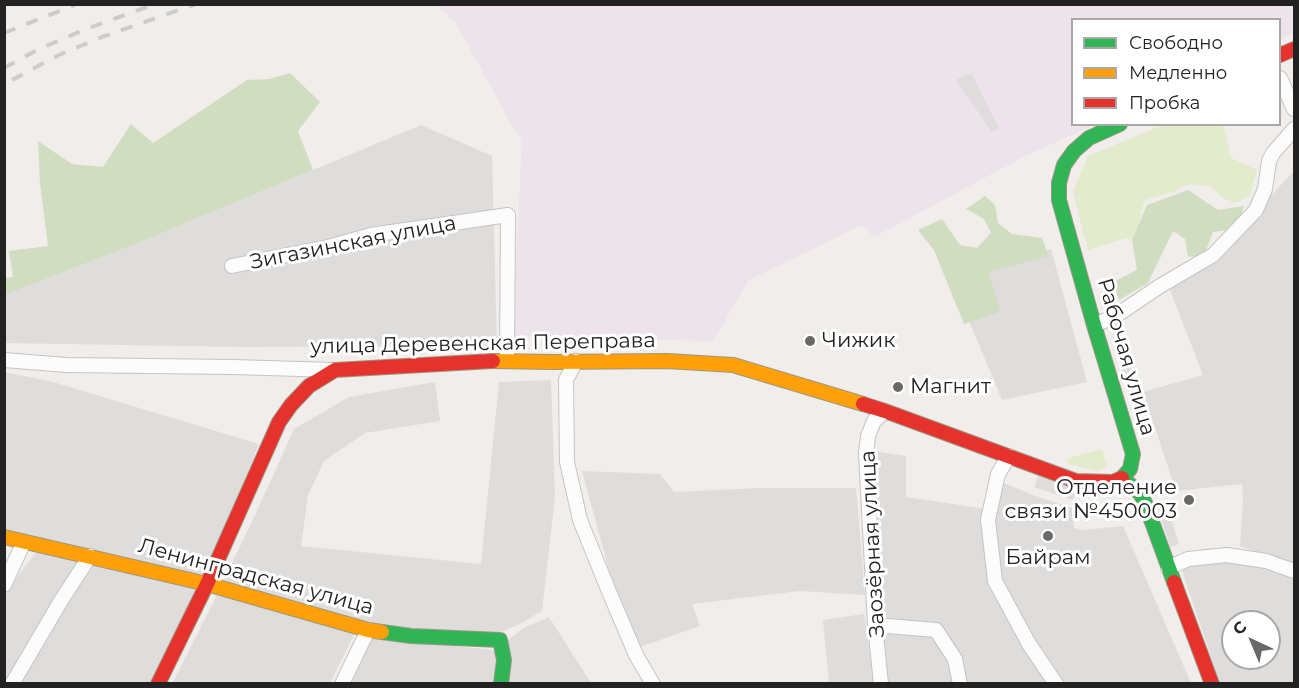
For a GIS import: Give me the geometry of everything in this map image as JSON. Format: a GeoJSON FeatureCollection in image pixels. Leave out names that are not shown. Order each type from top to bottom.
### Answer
{"type":"FeatureCollection","features":[{"type":"Feature","properties":{"kind":"street"},"geometry":{"type":"LineString","coordinates":[[1281,80],[1294,108]]}},
{"type":"Feature","properties":{"kind":"street","name":"Рабочая улица"},"geometry":{"type":"LineString","coordinates":[[1116,126],[1089,138],[1074,151],[1064,165],[1059,183],[1059,200],[1133,453],[1130,469],[1122,478]]}},
{"type":"Feature","properties":{"kind":"street"},"geometry":{"type":"LineString","coordinates":[[1094,325],[1114,317],[1160,286],[1213,255],[1256,210],[1265,189],[1269,161],[1294,129]]}},
{"type":"Feature","properties":{"kind":"street","name":"Зигазинская улица"},"geometry":{"type":"LineString","coordinates":[[232,266],[328,247],[371,235],[508,215],[507,360]]}},
{"type":"Feature","properties":{"kind":"street","name":"улица Деревенская Переправа"},"geometry":{"type":"LineString","coordinates":[[4,360],[66,365],[335,370],[507,360],[667,361],[733,365],[885,411],[1076,481],[1113,482],[1122,478]]}},
{"type":"Feature","properties":{"kind":"street"},"geometry":{"type":"LineString","coordinates":[[576,361],[566,380],[567,462],[580,520],[636,655],[653,684]]}},
{"type":"Feature","properties":{"kind":"street"},"geometry":{"type":"LineString","coordinates":[[158,684],[207,584],[279,422],[309,386],[335,370]]}},
{"type":"Feature","properties":{"kind":"street","name":"Заозёрная улица"},"geometry":{"type":"LineString","coordinates":[[881,684],[875,625],[866,453],[873,422],[885,411]]}},
{"type":"Feature","properties":{"kind":"street"},"geometry":{"type":"LineString","coordinates":[[1009,456],[998,474],[988,520],[995,581],[1029,644],[1056,684]]}},
{"type":"Feature","properties":{"kind":"street"},"geometry":{"type":"LineString","coordinates":[[1122,478],[1140,492],[1212,684]]}},
{"type":"Feature","properties":{"kind":"street","name":"Ленинградская улица"},"geometry":{"type":"LineString","coordinates":[[4,537],[207,584],[369,630],[411,636],[500,640],[504,660],[501,684]]}},
{"type":"Feature","properties":{"kind":"street"},"geometry":{"type":"LineString","coordinates":[[4,585],[24,542]]}},
{"type":"Feature","properties":{"kind":"street"},"geometry":{"type":"LineString","coordinates":[[1168,568],[1188,559],[1227,555],[1266,561],[1294,572]]}},
{"type":"Feature","properties":{"kind":"street"},"geometry":{"type":"LineString","coordinates":[[12,684],[90,556]]}},
{"type":"Feature","properties":{"kind":"street"},"geometry":{"type":"LineString","coordinates":[[875,625],[936,630],[955,659],[960,684]]}},
{"type":"Feature","properties":{"kind":"street"},"geometry":{"type":"LineString","coordinates":[[342,684],[369,630]]}},
{"type":"Feature","properties":{"kind":"shaded area"},"geometry":{"type":"Polygon","coordinates":[[[1294,4],[1294,32],[1281,38],[1281,18],[1071,18],[1071,126],[1092,126],[1027,155],[874,237],[862,225],[749,280],[713,341],[513,337],[522,139],[510,122],[456,23],[436,5],[1294,4]]]}},
{"type":"Feature","properties":{"kind":"shaded area"},"geometry":{"type":"Polygon","coordinates":[[[971,73],[999,128],[992,132],[956,80],[971,73]]]}},
{"type":"Feature","properties":{"kind":"shaded area"},"geometry":{"type":"Polygon","coordinates":[[[421,125],[492,156],[497,346],[242,347],[5,343],[5,295],[138,243],[421,125]]]}},
{"type":"Feature","properties":{"kind":"shaded area"},"geometry":{"type":"Polygon","coordinates":[[[1294,171],[1294,566],[1240,546],[1242,484],[1176,491],[1143,392],[1203,375],[1170,290],[1215,255],[1294,171]]]}},
{"type":"Feature","properties":{"kind":"shaded area"},"geometry":{"type":"Polygon","coordinates":[[[1051,249],[1087,382],[1002,400],[949,273],[1051,249]]]}},
{"type":"Feature","properties":{"kind":"shaded area"},"geometry":{"type":"Polygon","coordinates":[[[1124,344],[1134,381],[1126,383],[1115,346],[1124,344]]]}},
{"type":"Feature","properties":{"kind":"shaded area"},"geometry":{"type":"Polygon","coordinates":[[[5,372],[53,382],[259,444],[203,580],[5,533],[5,372]]]}},
{"type":"Feature","properties":{"kind":"shaded area"},"geometry":{"type":"Polygon","coordinates":[[[551,380],[555,496],[542,611],[518,625],[493,635],[369,626],[222,584],[294,429],[349,397],[435,382],[440,421],[365,433],[324,461],[308,495],[301,546],[481,564],[499,382],[551,380]]]}},
{"type":"Feature","properties":{"kind":"shaded area"},"geometry":{"type":"Polygon","coordinates":[[[868,450],[906,456],[906,497],[986,509],[988,586],[1052,683],[885,683],[868,450]]]}},
{"type":"Feature","properties":{"kind":"shaded area"},"geometry":{"type":"Polygon","coordinates":[[[582,471],[660,474],[674,492],[760,488],[856,488],[865,595],[800,591],[692,604],[700,626],[640,647],[613,585],[582,471]]]}},
{"type":"Feature","properties":{"kind":"shaded area"},"geometry":{"type":"Polygon","coordinates":[[[1039,474],[1078,487],[1073,500],[1034,487],[1039,474]]]}},
{"type":"Feature","properties":{"kind":"shaded area"},"geometry":{"type":"Polygon","coordinates":[[[1002,482],[1072,508],[1074,528],[1084,530],[1123,526],[1191,683],[1060,683],[1000,582],[993,527],[1002,482]]]}},
{"type":"Feature","properties":{"kind":"shaded area"},"geometry":{"type":"Polygon","coordinates":[[[1167,505],[1179,544],[1170,547],[1158,508],[1167,505]]]}},
{"type":"Feature","properties":{"kind":"shaded area"},"geometry":{"type":"Polygon","coordinates":[[[38,550],[85,559],[8,684],[4,683],[4,593],[38,550]]]}},
{"type":"Feature","properties":{"kind":"shaded area"},"geometry":{"type":"Polygon","coordinates":[[[1222,555],[1294,578],[1294,683],[1220,683],[1181,568],[1222,555]]]}},
{"type":"Feature","properties":{"kind":"shaded area"},"geometry":{"type":"Polygon","coordinates":[[[90,561],[202,588],[155,683],[16,684],[90,561]]]}},
{"type":"Feature","properties":{"kind":"shaded area"},"geometry":{"type":"Polygon","coordinates":[[[219,591],[355,633],[330,683],[172,684],[219,591]]]}},
{"type":"Feature","properties":{"kind":"shaded area"},"geometry":{"type":"Polygon","coordinates":[[[864,614],[875,683],[829,683],[823,620],[864,614]]]}},
{"type":"Feature","properties":{"kind":"shaded area"},"geometry":{"type":"Polygon","coordinates":[[[549,617],[591,683],[505,683],[505,642],[524,628],[549,617]]]}},
{"type":"Feature","properties":{"kind":"shaded area"},"geometry":{"type":"Polygon","coordinates":[[[372,637],[493,650],[501,659],[494,683],[351,684],[372,637]]]}},
{"type":"Feature","properties":{"kind":"green space"},"geometry":{"type":"Polygon","coordinates":[[[290,73],[320,102],[298,131],[313,170],[138,243],[5,295],[5,278],[13,277],[9,251],[48,246],[40,183],[38,141],[72,164],[103,167],[131,124],[153,143],[247,80],[269,79],[290,73]]]}},
{"type":"Feature","properties":{"kind":"green space"},"geometry":{"type":"Polygon","coordinates":[[[1161,126],[1223,126],[1231,158],[1257,170],[1250,196],[1235,203],[1223,198],[1210,186],[1189,184],[1173,192],[1145,200],[1139,225],[1132,240],[1126,238],[1088,250],[1073,192],[1088,156],[1161,126]]]}},
{"type":"Feature","properties":{"kind":"green space"},"geometry":{"type":"Polygon","coordinates":[[[1188,190],[1218,210],[1244,206],[1241,216],[1228,230],[1213,232],[1204,255],[1188,257],[1185,239],[1173,231],[1148,283],[1119,300],[1113,282],[1137,270],[1132,240],[1147,205],[1188,190]]]}},
{"type":"Feature","properties":{"kind":"green space"},"geometry":{"type":"Polygon","coordinates":[[[985,196],[995,205],[998,223],[1012,234],[1042,238],[1049,256],[989,272],[1000,312],[964,324],[934,250],[918,230],[942,219],[960,245],[977,248],[991,233],[984,219],[966,209],[985,196]]]}},
{"type":"Feature","properties":{"kind":"green space"},"geometry":{"type":"Polygon","coordinates":[[[1102,449],[1107,467],[1098,471],[1069,464],[1066,459],[1102,449]]]}},
{"type":"Feature","properties":{"kind":"railway"},"geometry":{"type":"LineString","coordinates":[[4,33],[77,4]]}},
{"type":"Feature","properties":{"kind":"railway"},"geometry":{"type":"LineString","coordinates":[[4,68],[37,50],[86,29],[155,4]]}},
{"type":"Feature","properties":{"kind":"railway"},"geometry":{"type":"LineString","coordinates":[[12,80],[59,55],[102,37],[196,4]]}},
{"type":"Feature","properties":{"kind":"traffic: fast"},"geometry":{"type":"LineString","coordinates":[[1116,126],[1089,138],[1074,151],[1064,165],[1059,183],[1059,200],[1133,454],[1130,469],[1122,478],[1140,493],[1174,582]]}},
{"type":"Feature","properties":{"kind":"traffic: fast"},"geometry":{"type":"LineString","coordinates":[[382,632],[411,636],[500,640],[504,660],[501,684]]}},
{"type":"Feature","properties":{"kind":"traffic: slow"},"geometry":{"type":"LineString","coordinates":[[493,361],[667,361],[733,365],[863,404]]}},
{"type":"Feature","properties":{"kind":"traffic: slow"},"geometry":{"type":"LineString","coordinates":[[4,537],[207,584],[382,632]]}},
{"type":"Feature","properties":{"kind":"traffic: jam"},"geometry":{"type":"LineString","coordinates":[[1281,55],[1294,49]]}},
{"type":"Feature","properties":{"kind":"traffic: jam"},"geometry":{"type":"LineString","coordinates":[[158,684],[207,584],[279,422],[309,386],[335,370],[493,361]]}},
{"type":"Feature","properties":{"kind":"traffic: jam"},"geometry":{"type":"LineString","coordinates":[[863,404],[1076,481],[1113,482],[1122,478]]}},
{"type":"Feature","properties":{"kind":"traffic: jam"},"geometry":{"type":"LineString","coordinates":[[1174,582],[1212,684]]}},
{"type":"Feature","properties":{"kind":"place","name":"Чижик"},"geometry":{"type":"Point","coordinates":[810,341]}},
{"type":"Feature","properties":{"kind":"place","name":"Магнит"},"geometry":{"type":"Point","coordinates":[898,387]}},
{"type":"Feature","properties":{"kind":"place","name":"Отделение связи №450003"},"geometry":{"type":"Point","coordinates":[1189,500]}},
{"type":"Feature","properties":{"kind":"place","name":"Байрам"},"geometry":{"type":"Point","coordinates":[1048,536]}}]}
